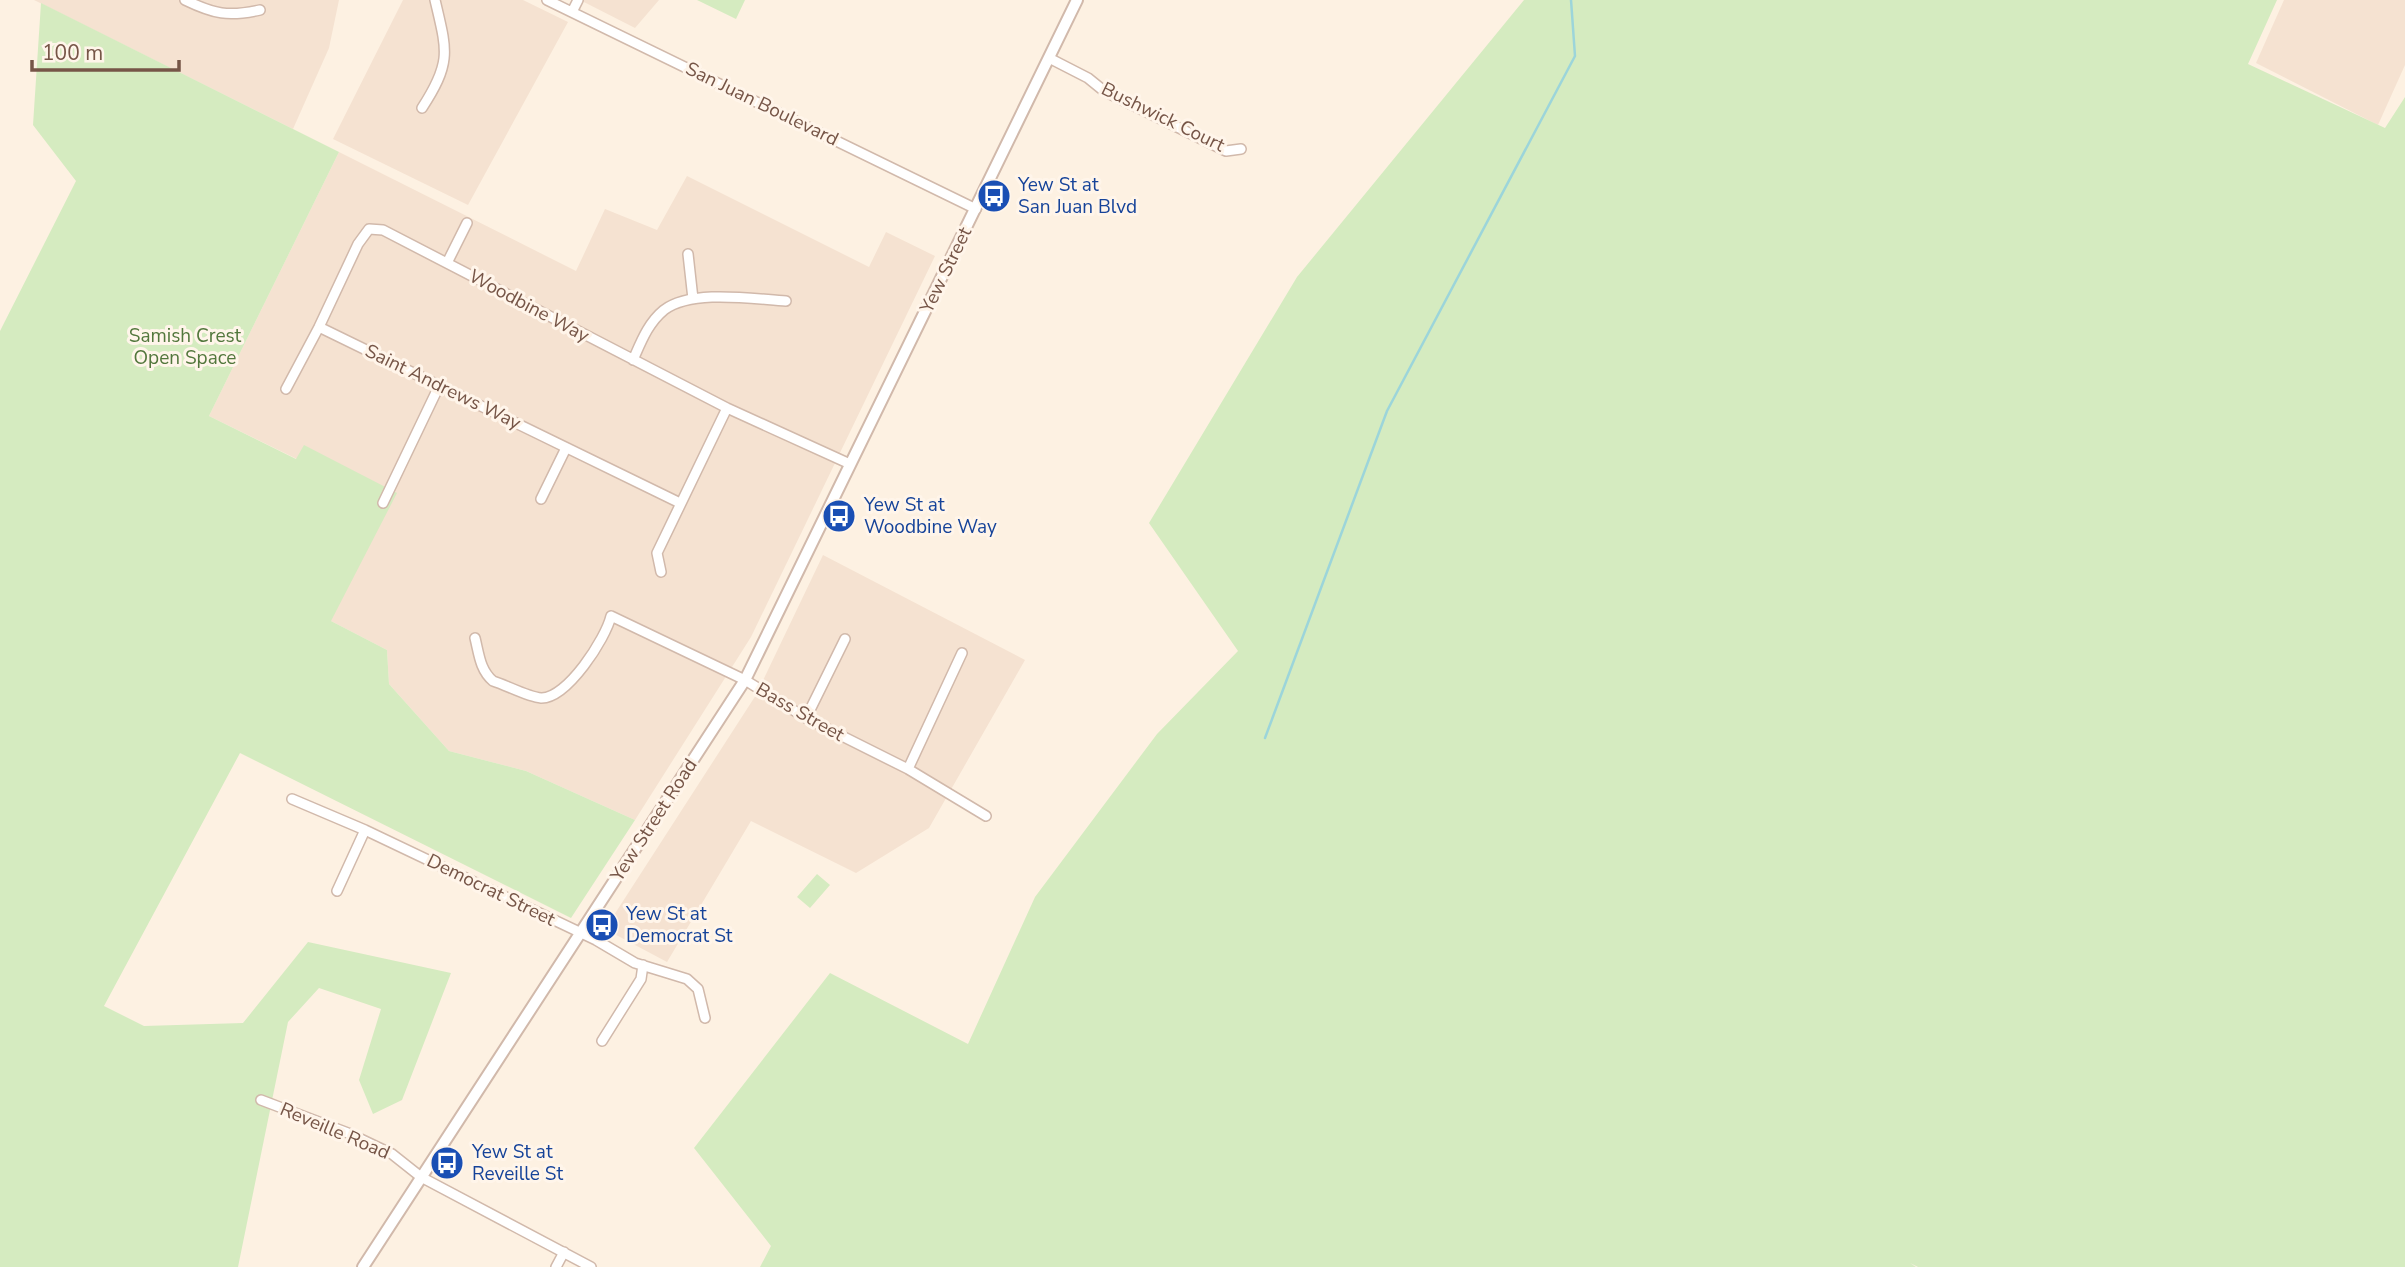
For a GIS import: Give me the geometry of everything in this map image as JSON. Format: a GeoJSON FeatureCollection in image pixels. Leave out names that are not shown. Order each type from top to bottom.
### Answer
{"type":"FeatureCollection","features":[{"type":"Feature","properties":{"kind":"street"},"geometry":{"type":"LineString","coordinates":[[185,0],[217,13],[237,15],[260,10]]}},
{"type":"Feature","properties":{"kind":"street"},"geometry":{"type":"LineString","coordinates":[[422,108],[446,57],[435,0]]}},
{"type":"Feature","properties":{"kind":"street","name":"San Juan Boulevard"},"geometry":{"type":"LineString","coordinates":[[547,0],[976,209]]}},
{"type":"Feature","properties":{"kind":"street"},"geometry":{"type":"LineString","coordinates":[[572,12],[578,0]]}},
{"type":"Feature","properties":{"kind":"street","name":"Yew Street"},"geometry":{"type":"LineString","coordinates":[[850,464],[1077,0]]}},
{"type":"Feature","properties":{"kind":"street","name":"Bushwick Court"},"geometry":{"type":"LineString","coordinates":[[1049,58],[1088,78],[1104,91],[1226,151],[1241,149]]}},
{"type":"Feature","properties":{"kind":"street"},"geometry":{"type":"LineString","coordinates":[[447,263],[467,223]]}},
{"type":"Feature","properties":{"kind":"street","name":"Woodbine Way"},"geometry":{"type":"LineString","coordinates":[[286,389],[358,244],[369,229],[383,230],[727,408],[850,464]]}},
{"type":"Feature","properties":{"kind":"street"},"geometry":{"type":"LineString","coordinates":[[688,254],[692,299]]}},
{"type":"Feature","properties":{"kind":"street"},"geometry":{"type":"LineString","coordinates":[[633,360],[642,338],[655,319],[671,306],[692,299],[786,301]]}},
{"type":"Feature","properties":{"kind":"street","name":"Saint Andrews Way"},"geometry":{"type":"LineString","coordinates":[[319,327],[681,503]]}},
{"type":"Feature","properties":{"kind":"street"},"geometry":{"type":"LineString","coordinates":[[383,503],[440,384]]}},
{"type":"Feature","properties":{"kind":"street"},"geometry":{"type":"LineString","coordinates":[[661,572],[657,553],[727,408]]}},
{"type":"Feature","properties":{"kind":"street"},"geometry":{"type":"LineString","coordinates":[[541,499],[566,448]]}},
{"type":"Feature","properties":{"kind":"street","name":"Yew Street Road"},"geometry":{"type":"LineString","coordinates":[[363,1267],[745,680],[850,464]]}},
{"type":"Feature","properties":{"kind":"street","name":"Bass Street"},"geometry":{"type":"LineString","coordinates":[[475,638],[483,671],[488,677],[540,698],[552,695],[576,673],[600,642],[611,616],[745,680],[806,718],[908,769],[986,816]]}},
{"type":"Feature","properties":{"kind":"street"},"geometry":{"type":"LineString","coordinates":[[806,718],[845,639]]}},
{"type":"Feature","properties":{"kind":"street"},"geometry":{"type":"LineString","coordinates":[[908,769],[962,653]]}},
{"type":"Feature","properties":{"kind":"street","name":"Democrat Street"},"geometry":{"type":"LineString","coordinates":[[292,799],[365,830],[643,965],[687,979],[698,989],[705,1018]]}},
{"type":"Feature","properties":{"kind":"street"},"geometry":{"type":"LineString","coordinates":[[337,891],[365,830]]}},
{"type":"Feature","properties":{"kind":"street"},"geometry":{"type":"LineString","coordinates":[[602,1041],[641,979],[643,965]]}},
{"type":"Feature","properties":{"kind":"street","name":"Reveille Road"},"geometry":{"type":"LineString","coordinates":[[261,1100],[348,1133],[392,1154],[421,1177],[591,1267]]}},
{"type":"Feature","properties":{"kind":"street"},"geometry":{"type":"LineString","coordinates":[[556,1267],[564,1252]]}},
{"type":"Feature","properties":{"kind":"shaded area"},"geometry":{"type":"Polygon","coordinates":[[[34,0],[339,0],[329,48],[293,129],[34,0]]]}},
{"type":"Feature","properties":{"kind":"shaded area"},"geometry":{"type":"Polygon","coordinates":[[[403,0],[523,0],[568,22],[468,205],[333,139],[403,0]]]}},
{"type":"Feature","properties":{"kind":"shaded area"},"geometry":{"type":"Polygon","coordinates":[[[580,0],[659,0],[635,28],[580,0]]]}},
{"type":"Feature","properties":{"kind":"shaded area"},"geometry":{"type":"Polygon","coordinates":[[[2284,0],[2405,0],[2405,65],[2378,125],[2256,63],[2284,0]]]}},
{"type":"Feature","properties":{"kind":"shaded area"},"geometry":{"type":"Polygon","coordinates":[[[339,152],[576,271],[605,209],[657,230],[687,176],[869,267],[886,232],[935,256],[751,637],[635,820],[526,771],[449,751],[389,684],[387,650],[331,621],[304,446],[297,459],[209,416],[339,152]]]}},
{"type":"Feature","properties":{"kind":"shaded area"},"geometry":{"type":"Polygon","coordinates":[[[823,555],[1025,660],[929,828],[856,873],[751,821],[667,962],[605,929],[756,695],[823,555]]]}},
{"type":"Feature","properties":{"kind":"green space"},"geometry":{"type":"Polygon","coordinates":[[[697,0],[745,0],[736,19],[697,0]]]}},
{"type":"Feature","properties":{"kind":"green space"},"geometry":{"type":"Polygon","coordinates":[[[1524,0],[2277,0],[2248,64],[2385,128],[2405,97],[2405,1267],[1918,1267],[1910,1263],[1916,1267],[760,1267],[771,1246],[694,1148],[830,973],[968,1044],[1035,897],[1157,734],[1238,651],[1149,523],[1297,277],[1524,0]]]}},
{"type":"Feature","properties":{"kind":"green space","name":"Samish Crest Open Space"},"geometry":{"type":"Polygon","coordinates":[[[41,3],[339,152],[209,416],[296,459],[304,445],[397,493],[331,621],[387,650],[389,684],[449,751],[526,771],[635,820],[571,918],[240,753],[104,1006],[144,1026],[243,1023],[308,942],[451,973],[402,1100],[373,1114],[359,1080],[381,1009],[319,988],[288,1022],[238,1267],[0,1267],[0,331],[76,181],[33,125],[41,3]]]}},
{"type":"Feature","properties":{"kind":"green space"},"geometry":{"type":"Polygon","coordinates":[[[817,874],[830,885],[810,908],[797,897],[817,874]]]}},
{"type":"Feature","properties":{"kind":"waterway"},"geometry":{"type":"LineString","coordinates":[[1265,738],[1387,411],[1575,56],[1571,0]]}},
{"type":"Feature","properties":{"kind":"place","name":"Yew St at San Juan Blvd"},"geometry":{"type":"Point","coordinates":[994,196]}},
{"type":"Feature","properties":{"kind":"place","name":"Yew St at Woodbine Way"},"geometry":{"type":"Point","coordinates":[839,516]}},
{"type":"Feature","properties":{"kind":"place","name":"Yew St at Democrat St"},"geometry":{"type":"Point","coordinates":[602,925]}},
{"type":"Feature","properties":{"kind":"place","name":"Yew St at Reveille St"},"geometry":{"type":"Point","coordinates":[447,1163]}}]}
